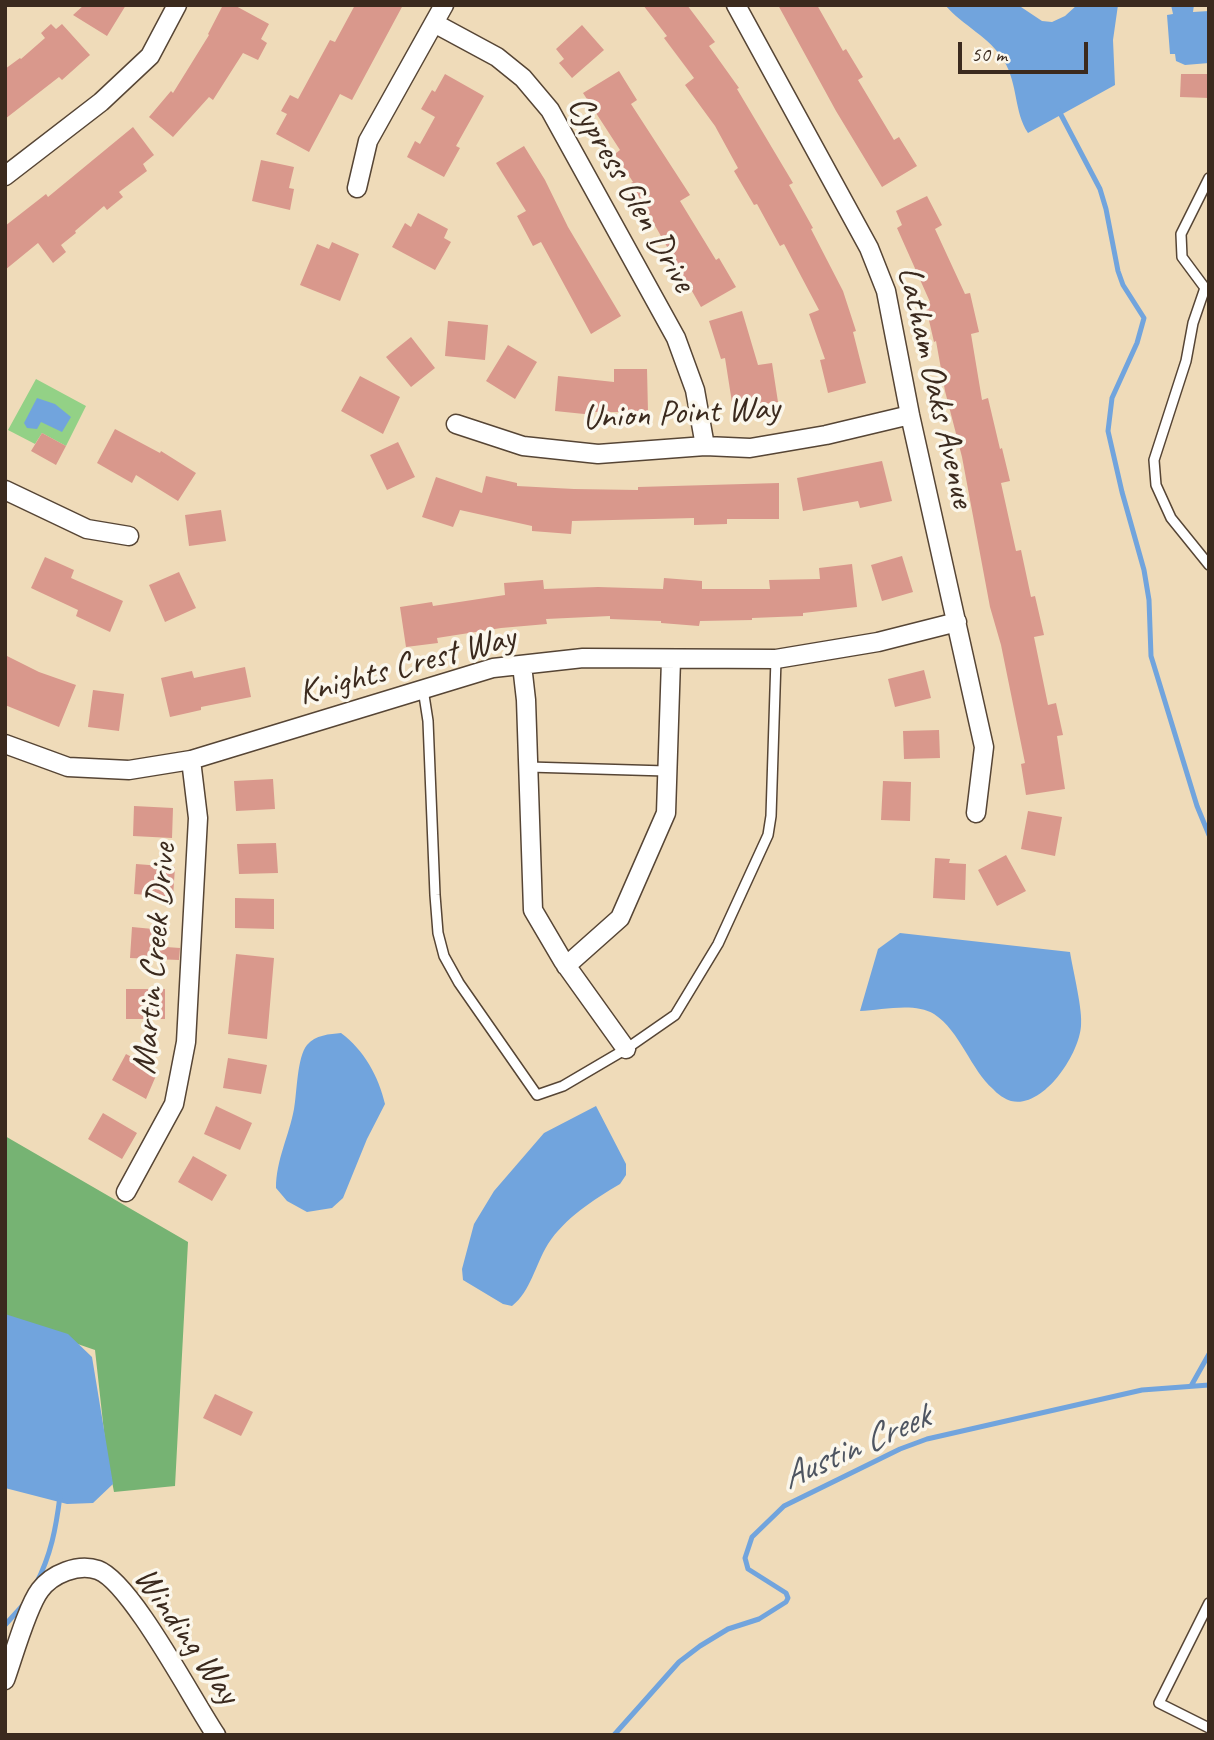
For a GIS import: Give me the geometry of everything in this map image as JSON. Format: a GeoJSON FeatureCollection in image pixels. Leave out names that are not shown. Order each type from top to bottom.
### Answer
{"type":"FeatureCollection","features":[{"type":"Feature","properties":{"kind":"street"},"geometry":{"type":"LineString","coordinates":[[5,176],[101,102],[150,55],[177,5]]}},
{"type":"Feature","properties":{"kind":"street"},"geometry":{"type":"LineString","coordinates":[[356,188],[368,141],[444,5]]}},
{"type":"Feature","properties":{"kind":"street","name":"Latham Oaks Avenue"},"geometry":{"type":"LineString","coordinates":[[736,5],[869,248],[886,291],[910,415],[984,747],[976,813]]}},
{"type":"Feature","properties":{"kind":"street","name":"Cypress Glen Drive"},"geometry":{"type":"LineString","coordinates":[[434,23],[497,57],[523,78],[550,110],[676,338],[695,390],[705,446]]}},
{"type":"Feature","properties":{"kind":"street","name":"Union Point Way"},"geometry":{"type":"LineString","coordinates":[[456,424],[523,446],[598,454],[705,446],[750,447],[826,435],[910,415]]}},
{"type":"Feature","properties":{"kind":"street"},"geometry":{"type":"LineString","coordinates":[[5,490],[87,529],[129,536]]}},
{"type":"Feature","properties":{"kind":"street","name":"Knights Crest Way"},"geometry":{"type":"LineString","coordinates":[[5,744],[68,767],[129,770],[191,760],[493,668],[583,658],[776,659],[878,642],[957,622]]}},
{"type":"Feature","properties":{"kind":"street"},"geometry":{"type":"LineString","coordinates":[[566,966],[620,918],[666,813],[671,660]]}},
{"type":"Feature","properties":{"kind":"street"},"geometry":{"type":"LineString","coordinates":[[522,664],[529,767],[533,910],[566,966],[626,1049]]}},
{"type":"Feature","properties":{"kind":"street","name":"Martin Creek Drive"},"geometry":{"type":"LineString","coordinates":[[126,1192],[174,1104],[186,1042],[198,818],[191,760]]}},
{"type":"Feature","properties":{"kind":"street","name":"Winding Way"},"geometry":{"type":"LineString","coordinates":[[5,1680],[40,1590],[57,1576],[69,1571],[82,1568],[99,1570],[139,1611],[216,1735]]}},
{"type":"Feature","properties":{"kind":"lane"},"geometry":{"type":"LineString","coordinates":[[1209,178],[1181,234],[1182,257],[1207,289],[1193,323],[1186,361],[1154,460],[1156,485],[1171,518],[1203,561],[1209,565]]}},
{"type":"Feature","properties":{"kind":"lane"},"geometry":{"type":"LineString","coordinates":[[423,689],[428,722],[438,933],[444,956],[537,1095],[563,1086],[626,1049],[675,1015],[718,944],[768,835],[771,816],[776,659]]}},
{"type":"Feature","properties":{"kind":"lane"},"geometry":{"type":"LineString","coordinates":[[529,767],[666,771]]}},
{"type":"Feature","properties":{"kind":"lane"},"geometry":{"type":"LineString","coordinates":[[1209,1603],[1159,1703],[1209,1728]]}},
{"type":"Feature","properties":{"kind":"green space"},"geometry":{"type":"Polygon","coordinates":[[[36,379],[86,406],[66,446],[42,433],[35,444],[8,430],[36,379]]]}},
{"type":"Feature","properties":{"kind":"green space"},"geometry":{"type":"Polygon","coordinates":[[[5,1136],[188,1242],[175,1486],[114,1492],[106,1450],[95,1350],[5,1319],[5,1136]]]}},
{"type":"Feature","properties":{"kind":"water"},"geometry":{"type":"Polygon","coordinates":[[[945,5],[1018,5],[1042,21],[1052,22],[1065,16],[1077,5],[1118,5],[1113,40],[1115,85],[1028,133],[1020,116],[1012,79],[1004,61],[984,38],[945,5]]]}},
{"type":"Feature","properties":{"kind":"water"},"geometry":{"type":"Polygon","coordinates":[[[1171,5],[1194,5],[1193,12],[1209,11],[1209,63],[1185,65],[1176,61],[1175,54],[1170,54],[1167,15],[1173,14],[1171,5]]]}},
{"type":"Feature","properties":{"kind":"water"},"geometry":{"type":"Polygon","coordinates":[[[37,398],[55,404],[71,417],[62,432],[41,422],[37,429],[27,428],[24,423],[37,398]]]}},
{"type":"Feature","properties":{"kind":"water"},"geometry":{"type":"Polygon","coordinates":[[[900,933],[1070,952],[1081,1019],[1079,1038],[1066,1065],[1047,1088],[1035,1097],[1023,1101],[1011,1101],[1001,1096],[978,1072],[951,1030],[926,1010],[888,1008],[860,1011],[878,949],[900,933]]]}},
{"type":"Feature","properties":{"kind":"water"},"geometry":{"type":"Polygon","coordinates":[[[341,1033],[357,1047],[369,1065],[385,1104],[367,1139],[343,1198],[332,1208],[307,1212],[287,1201],[276,1188],[278,1168],[294,1109],[299,1066],[304,1051],[314,1039],[341,1033]]]}},
{"type":"Feature","properties":{"kind":"water"},"geometry":{"type":"Polygon","coordinates":[[[596,1106],[626,1164],[626,1175],[620,1184],[580,1210],[555,1235],[524,1293],[512,1306],[503,1304],[463,1280],[462,1269],[474,1224],[494,1191],[544,1133],[596,1106]]]}},
{"type":"Feature","properties":{"kind":"water"},"geometry":{"type":"Polygon","coordinates":[[[5,1314],[68,1334],[92,1357],[113,1484],[93,1503],[67,1504],[5,1488],[5,1314]]]}},
{"type":"Feature","properties":{"kind":"building"},"geometry":{"type":"Polygon","coordinates":[[[84,5],[126,5],[107,36],[73,15],[84,5]]]}},
{"type":"Feature","properties":{"kind":"building"},"geometry":{"type":"Polygon","coordinates":[[[223,5],[234,5],[269,24],[261,39],[267,43],[258,60],[243,53],[213,100],[209,97],[173,137],[149,117],[171,91],[173,93],[209,35],[223,5]]]}},
{"type":"Feature","properties":{"kind":"building"},"geometry":{"type":"Polygon","coordinates":[[[355,5],[403,5],[352,100],[340,94],[309,152],[276,134],[287,114],[281,111],[290,95],[298,99],[330,40],[335,42],[355,5]]]}},
{"type":"Feature","properties":{"kind":"building"},"geometry":{"type":"Polygon","coordinates":[[[643,5],[687,5],[715,42],[709,46],[739,88],[737,89],[793,183],[789,185],[843,291],[856,331],[853,332],[866,383],[828,393],[820,360],[825,359],[809,314],[819,310],[784,244],[780,246],[757,204],[754,205],[734,171],[738,168],[715,126],[685,85],[694,78],[643,5]]]}},
{"type":"Feature","properties":{"kind":"building"},"geometry":{"type":"Polygon","coordinates":[[[778,5],[817,5],[843,51],[846,49],[863,77],[858,80],[894,140],[899,137],[917,166],[882,187],[836,111],[778,5]]]}},
{"type":"Feature","properties":{"kind":"building"},"geometry":{"type":"Polygon","coordinates":[[[51,24],[56,29],[62,24],[90,55],[62,80],[59,77],[5,119],[5,69],[45,38],[41,33],[51,24]]]}},
{"type":"Feature","properties":{"kind":"building"},"geometry":{"type":"Polygon","coordinates":[[[582,25],[604,50],[572,78],[559,63],[564,59],[556,49],[582,25]]]}},
{"type":"Feature","properties":{"kind":"building"},"geometry":{"type":"Polygon","coordinates":[[[619,71],[637,100],[631,104],[690,195],[680,201],[736,287],[701,307],[615,154],[620,150],[583,93],[619,71]]]}},
{"type":"Feature","properties":{"kind":"building"},"geometry":{"type":"Polygon","coordinates":[[[445,74],[484,96],[456,146],[460,148],[444,177],[407,157],[415,141],[420,144],[435,117],[421,109],[445,74]]]}},
{"type":"Feature","properties":{"kind":"building"},"geometry":{"type":"Polygon","coordinates":[[[1181,74],[1209,74],[1209,98],[1180,97],[1181,74]]]}},
{"type":"Feature","properties":{"kind":"building"},"geometry":{"type":"Polygon","coordinates":[[[133,127],[154,155],[143,164],[147,171],[119,192],[123,197],[107,210],[104,206],[75,231],[76,233],[61,245],[66,252],[53,263],[38,243],[5,270],[5,226],[46,194],[48,197],[133,127]]]}},
{"type":"Feature","properties":{"kind":"building"},"geometry":{"type":"Polygon","coordinates":[[[524,146],[621,316],[591,334],[541,242],[533,246],[517,216],[526,211],[496,163],[524,146]]]}},
{"type":"Feature","properties":{"kind":"building"},"geometry":{"type":"Polygon","coordinates":[[[261,160],[294,167],[289,188],[294,189],[290,210],[252,201],[261,160]]]}},
{"type":"Feature","properties":{"kind":"building"},"geometry":{"type":"Polygon","coordinates":[[[927,196],[942,225],[935,229],[965,294],[970,293],[979,332],[971,334],[982,400],[988,398],[1000,449],[1002,448],[1010,481],[1001,483],[1016,551],[1021,550],[1031,597],[1035,596],[1044,635],[1034,637],[1048,705],[1056,703],[1063,735],[1057,736],[1065,789],[1026,795],[1021,764],[1025,763],[1001,645],[990,607],[962,457],[925,303],[930,302],[897,228],[902,225],[896,211],[927,196]]]}},
{"type":"Feature","properties":{"kind":"building"},"geometry":{"type":"Polygon","coordinates":[[[418,213],[448,229],[444,238],[451,242],[435,270],[392,247],[405,223],[411,227],[418,213]]]}},
{"type":"Feature","properties":{"kind":"building"},"geometry":{"type":"Polygon","coordinates":[[[332,242],[359,254],[340,301],[300,285],[317,244],[329,249],[332,242]]]}},
{"type":"Feature","properties":{"kind":"building"},"geometry":{"type":"Polygon","coordinates":[[[742,311],[758,365],[772,363],[778,402],[733,409],[725,358],[721,359],[709,321],[742,311]]]}},
{"type":"Feature","properties":{"kind":"building"},"geometry":{"type":"Polygon","coordinates":[[[448,321],[488,325],[485,360],[445,356],[448,321]]]}},
{"type":"Feature","properties":{"kind":"building"},"geometry":{"type":"Polygon","coordinates":[[[411,337],[435,368],[411,387],[386,357],[411,337]]]}},
{"type":"Feature","properties":{"kind":"building"},"geometry":{"type":"Polygon","coordinates":[[[508,345],[537,362],[515,399],[486,381],[508,345]]]}},
{"type":"Feature","properties":{"kind":"building"},"geometry":{"type":"Polygon","coordinates":[[[614,369],[647,369],[648,412],[595,412],[594,415],[555,411],[558,376],[614,382],[614,369]]]}},
{"type":"Feature","properties":{"kind":"building"},"geometry":{"type":"Polygon","coordinates":[[[360,376],[400,397],[383,434],[341,411],[360,376]]]}},
{"type":"Feature","properties":{"kind":"building"},"geometry":{"type":"Polygon","coordinates":[[[115,429],[160,453],[161,451],[196,473],[178,501],[136,475],[132,483],[97,463],[115,429]]]}},
{"type":"Feature","properties":{"kind":"building"},"geometry":{"type":"Polygon","coordinates":[[[42,433],[66,446],[56,465],[31,451],[42,433]]]}},
{"type":"Feature","properties":{"kind":"building"},"geometry":{"type":"Polygon","coordinates":[[[398,442],[415,477],[387,490],[370,455],[398,442]]]}},
{"type":"Feature","properties":{"kind":"building"},"geometry":{"type":"Polygon","coordinates":[[[882,461],[892,501],[860,508],[858,501],[803,511],[797,478],[882,461]]]}},
{"type":"Feature","properties":{"kind":"building"},"geometry":{"type":"Polygon","coordinates":[[[486,476],[517,483],[517,486],[574,489],[638,490],[638,487],[779,483],[779,519],[727,519],[727,524],[694,525],[694,518],[572,521],[571,534],[532,531],[532,526],[460,510],[453,527],[422,517],[436,477],[482,493],[486,476]]]}},
{"type":"Feature","properties":{"kind":"building"},"geometry":{"type":"Polygon","coordinates":[[[221,510],[226,541],[189,546],[185,515],[221,510]]]}},
{"type":"Feature","properties":{"kind":"building"},"geometry":{"type":"Polygon","coordinates":[[[902,556],[913,592],[882,601],[871,565],[902,556]]]}},
{"type":"Feature","properties":{"kind":"building"},"geometry":{"type":"Polygon","coordinates":[[[45,557],[74,570],[71,578],[123,601],[110,632],[76,616],[78,610],[31,588],[45,557]]]}},
{"type":"Feature","properties":{"kind":"building"},"geometry":{"type":"Polygon","coordinates":[[[852,564],[857,607],[803,613],[803,616],[700,621],[699,626],[610,619],[610,616],[546,619],[547,624],[437,638],[438,643],[406,647],[400,607],[432,602],[433,606],[505,595],[504,583],[543,580],[544,589],[663,589],[664,578],[702,581],[702,589],[770,589],[769,580],[820,579],[819,568],[852,564]]]}},
{"type":"Feature","properties":{"kind":"building"},"geometry":{"type":"Polygon","coordinates":[[[179,572],[196,608],[165,622],[149,585],[179,572]]]}},
{"type":"Feature","properties":{"kind":"building"},"geometry":{"type":"Polygon","coordinates":[[[5,655],[39,672],[76,685],[59,727],[5,705],[5,655]]]}},
{"type":"Feature","properties":{"kind":"building"},"geometry":{"type":"Polygon","coordinates":[[[245,667],[251,697],[201,707],[201,710],[170,717],[161,678],[192,671],[194,678],[245,667]]]}},
{"type":"Feature","properties":{"kind":"building"},"geometry":{"type":"Polygon","coordinates":[[[924,670],[931,698],[895,707],[888,679],[924,670]]]}},
{"type":"Feature","properties":{"kind":"building"},"geometry":{"type":"Polygon","coordinates":[[[93,690],[124,694],[119,731],[88,727],[93,690]]]}},
{"type":"Feature","properties":{"kind":"building"},"geometry":{"type":"Polygon","coordinates":[[[939,730],[940,758],[904,759],[903,731],[939,730]]]}},
{"type":"Feature","properties":{"kind":"building"},"geometry":{"type":"Polygon","coordinates":[[[273,779],[275,809],[236,811],[234,781],[273,779]]]}},
{"type":"Feature","properties":{"kind":"building"},"geometry":{"type":"Polygon","coordinates":[[[883,781],[911,782],[910,821],[881,820],[883,781]]]}},
{"type":"Feature","properties":{"kind":"building"},"geometry":{"type":"Polygon","coordinates":[[[134,806],[173,808],[172,838],[133,836],[134,806]]]}},
{"type":"Feature","properties":{"kind":"building"},"geometry":{"type":"Polygon","coordinates":[[[1028,811],[1062,817],[1055,856],[1021,849],[1028,811]]]}},
{"type":"Feature","properties":{"kind":"building"},"geometry":{"type":"Polygon","coordinates":[[[276,843],[278,873],[239,874],[237,844],[276,843]]]}},
{"type":"Feature","properties":{"kind":"building"},"geometry":{"type":"Polygon","coordinates":[[[1006,855],[1026,891],[997,906],[978,870],[1006,855]]]}},
{"type":"Feature","properties":{"kind":"building"},"geometry":{"type":"Polygon","coordinates":[[[935,858],[950,859],[949,863],[966,864],[965,900],[933,898],[935,858]]]}},
{"type":"Feature","properties":{"kind":"building"},"geometry":{"type":"Polygon","coordinates":[[[136,864],[175,867],[173,897],[134,894],[136,864]]]}},
{"type":"Feature","properties":{"kind":"building"},"geometry":{"type":"Polygon","coordinates":[[[235,898],[274,899],[274,929],[235,928],[235,898]]]}},
{"type":"Feature","properties":{"kind":"building"},"geometry":{"type":"Polygon","coordinates":[[[132,927],[153,929],[152,946],[180,948],[179,960],[130,958],[132,927]]]}},
{"type":"Feature","properties":{"kind":"building"},"geometry":{"type":"Polygon","coordinates":[[[236,954],[274,958],[267,1039],[228,1034],[236,954]]]}},
{"type":"Feature","properties":{"kind":"building"},"geometry":{"type":"Polygon","coordinates":[[[126,989],[165,989],[165,1019],[126,1019],[126,989]]]}},
{"type":"Feature","properties":{"kind":"building"},"geometry":{"type":"Polygon","coordinates":[[[126,1054],[158,1071],[146,1099],[112,1080],[126,1054]]]}},
{"type":"Feature","properties":{"kind":"building"},"geometry":{"type":"Polygon","coordinates":[[[228,1058],[267,1065],[261,1094],[223,1088],[228,1058]]]}},
{"type":"Feature","properties":{"kind":"building"},"geometry":{"type":"Polygon","coordinates":[[[216,1106],[252,1123],[240,1150],[204,1134],[216,1106]]]}},
{"type":"Feature","properties":{"kind":"building"},"geometry":{"type":"Polygon","coordinates":[[[103,1113],[137,1133],[122,1159],[88,1139],[103,1113]]]}},
{"type":"Feature","properties":{"kind":"building"},"geometry":{"type":"Polygon","coordinates":[[[193,1156],[227,1175],[212,1201],[178,1182],[193,1156]]]}},
{"type":"Feature","properties":{"kind":"building"},"geometry":{"type":"Polygon","coordinates":[[[215,1394],[253,1412],[241,1436],[203,1418],[215,1394]]]}},
{"type":"Feature","properties":{"kind":"waterway"},"geometry":{"type":"LineString","coordinates":[[1059,111],[1100,189],[1118,271],[1123,285],[1144,318],[1137,343],[1112,398],[1108,431],[1144,570],[1149,600],[1151,656],[1197,806],[1209,835]]}},
{"type":"Feature","properties":{"kind":"waterway"},"geometry":{"type":"LineString","coordinates":[[1191,1386],[1209,1354]]}},
{"type":"Feature","properties":{"kind":"waterway","name":"Austin Creek"},"geometry":{"type":"LineString","coordinates":[[614,1735],[679,1662],[728,1629],[759,1619],[786,1602],[786,1593],[748,1569],[745,1558],[752,1537],[784,1506],[900,1449],[927,1439],[1142,1390],[1209,1385]]}},
{"type":"Feature","properties":{"kind":"waterway"},"geometry":{"type":"LineString","coordinates":[[36,1584],[46,1563],[60,1496]]}},
{"type":"Feature","properties":{"kind":"waterway"},"geometry":{"type":"LineString","coordinates":[[5,1625],[24,1604]]}}]}
